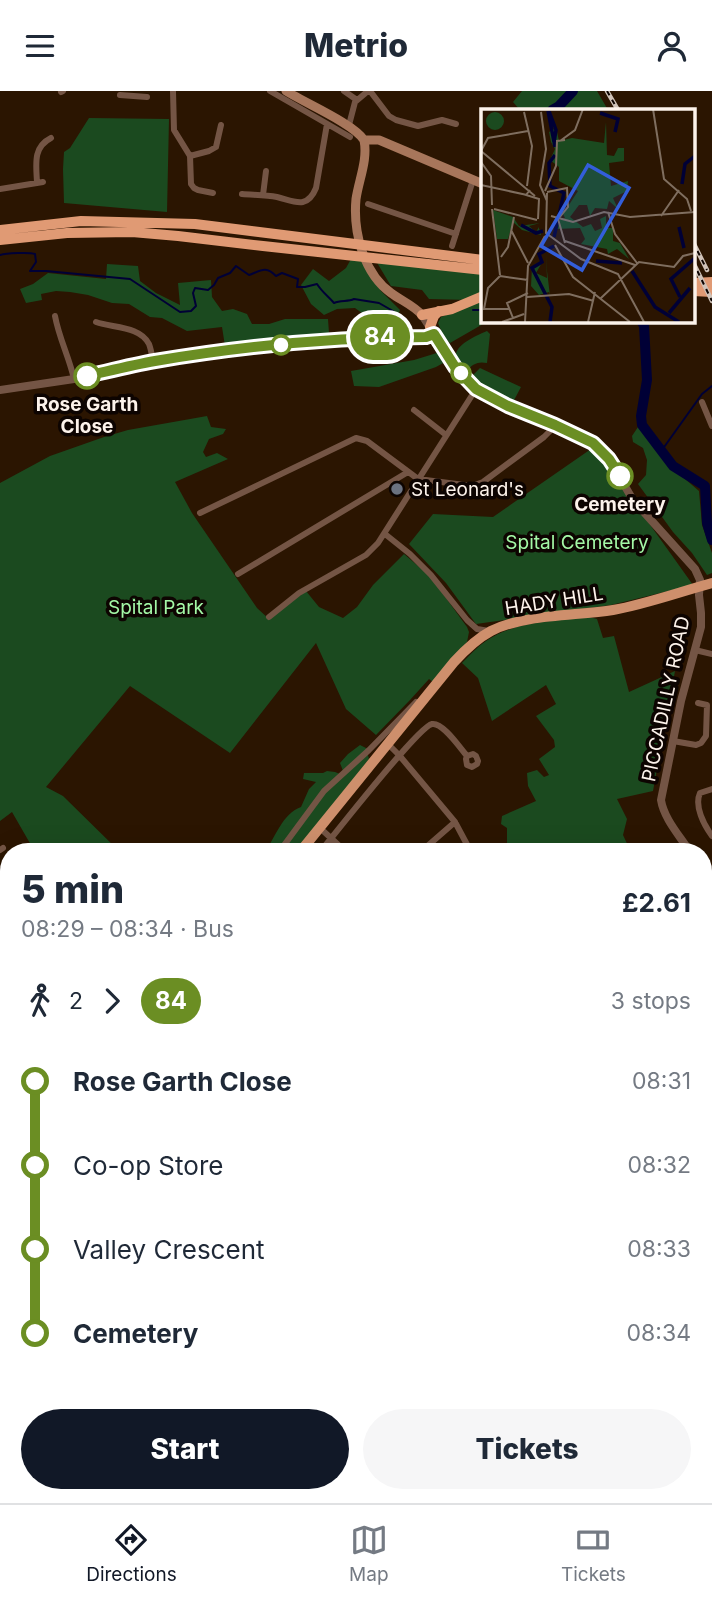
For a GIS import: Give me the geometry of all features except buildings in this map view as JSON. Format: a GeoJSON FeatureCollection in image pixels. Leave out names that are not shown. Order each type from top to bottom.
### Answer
{"type":"FeatureCollection","features":[{"type":"Feature","properties":{"kind":"highway"},"geometry":{"type":"LineString","coordinates":[[0,230],[81,222],[195,224],[481,260]]}},
{"type":"Feature","properties":{"kind":"highway"},"geometry":{"type":"LineString","coordinates":[[0,240],[66,233],[132,232],[481,270]]}},
{"type":"Feature","properties":{"kind":"highway"},"geometry":{"type":"LineString","coordinates":[[694,283],[712,282]]}},
{"type":"Feature","properties":{"kind":"highway"},"geometry":{"type":"LineString","coordinates":[[694,291],[712,292]]}},
{"type":"Feature","properties":{"kind":"highway"},"geometry":{"type":"LineString","coordinates":[[422,315],[453,309],[481,297]]}},
{"type":"Feature","properties":{"kind":"highway"},"geometry":{"type":"LineString","coordinates":[[432,330],[434,316],[439,311]]}},
{"type":"Feature","properties":{"kind":"main road"},"geometry":{"type":"LineString","coordinates":[[286,91],[332,123],[349,125],[360,133],[366,152],[356,208],[357,230],[362,249],[383,286],[391,294],[415,307],[422,315]]}},
{"type":"Feature","properties":{"kind":"main road"},"geometry":{"type":"LineString","coordinates":[[364,140],[379,140],[478,182]]}},
{"type":"Feature","properties":{"kind":"main road","name":"HADY HILL"},"geometry":{"type":"LineString","coordinates":[[308,843],[467,647],[491,631],[508,624],[645,603],[712,581]]}},
{"type":"Feature","properties":{"kind":"street"},"geometry":{"type":"LineString","coordinates":[[173,91],[174,130],[190,156],[191,189],[213,193]]}},
{"type":"Feature","properties":{"kind":"street"},"geometry":{"type":"LineString","coordinates":[[270,91],[332,123],[350,137]]}},
{"type":"Feature","properties":{"kind":"street"},"geometry":{"type":"LineString","coordinates":[[344,91],[357,100]]}},
{"type":"Feature","properties":{"kind":"street"},"geometry":{"type":"LineString","coordinates":[[349,125],[357,100],[369,91],[389,116],[396,120],[418,126],[442,120],[456,124]]}},
{"type":"Feature","properties":{"kind":"street"},"geometry":{"type":"LineString","coordinates":[[120,95],[136,93],[147,97]]}},
{"type":"Feature","properties":{"kind":"street"},"geometry":{"type":"LineString","coordinates":[[242,194],[263,195],[302,203],[307,201],[316,188],[332,123]]}},
{"type":"Feature","properties":{"kind":"street"},"geometry":{"type":"LineString","coordinates":[[190,156],[216,147],[221,124]]}},
{"type":"Feature","properties":{"kind":"street"},"geometry":{"type":"LineString","coordinates":[[0,189],[40,182],[36,160],[40,142],[51,138]]}},
{"type":"Feature","properties":{"kind":"street"},"geometry":{"type":"LineString","coordinates":[[263,195],[266,171]]}},
{"type":"Feature","properties":{"kind":"street"},"geometry":{"type":"LineString","coordinates":[[452,246],[478,182]]}},
{"type":"Feature","properties":{"kind":"street"},"geometry":{"type":"LineString","coordinates":[[368,204],[456,235]]}},
{"type":"Feature","properties":{"kind":"street"},"geometry":{"type":"LineString","coordinates":[[422,315],[455,367],[476,389],[593,443],[609,459],[633,500],[695,569],[712,581]]}},
{"type":"Feature","properties":{"kind":"street"},"geometry":{"type":"LineString","coordinates":[[55,316],[59,337],[74,379]]}},
{"type":"Feature","properties":{"kind":"street"},"geometry":{"type":"LineString","coordinates":[[96,322],[144,337],[150,345],[153,362]]}},
{"type":"Feature","properties":{"kind":"street"},"geometry":{"type":"LineString","coordinates":[[0,390],[74,379],[153,362],[243,349],[370,337],[426,337],[432,330]]}},
{"type":"Feature","properties":{"kind":"street"},"geometry":{"type":"LineString","coordinates":[[269,617],[299,593],[366,555],[378,544],[476,389]]}},
{"type":"Feature","properties":{"kind":"street"},"geometry":{"type":"LineString","coordinates":[[702,402],[712,426]]}},
{"type":"Feature","properties":{"kind":"street"},"geometry":{"type":"LineString","coordinates":[[414,409],[446,435]]}},
{"type":"Feature","properties":{"kind":"street"},"geometry":{"type":"LineString","coordinates":[[200,513],[356,438],[367,441],[418,479],[471,486],[482,482],[544,437],[555,425]]}},
{"type":"Feature","properties":{"kind":"street"},"geometry":{"type":"LineString","coordinates":[[238,574],[408,472]]}},
{"type":"Feature","properties":{"kind":"street"},"geometry":{"type":"LineString","coordinates":[[385,534],[431,575],[467,620],[477,629],[491,631]]}},
{"type":"Feature","properties":{"kind":"street","name":"PICCADILLY ROAD"},"geometry":{"type":"LineString","coordinates":[[684,843],[661,800],[681,701],[701,627],[700,577],[695,569]]}},
{"type":"Feature","properties":{"kind":"street"},"geometry":{"type":"LineString","coordinates":[[695,650],[712,654]]}},
{"type":"Feature","properties":{"kind":"street","name":"HADY HILL"},"geometry":{"type":"LineString","coordinates":[[286,843],[324,791],[418,700],[427,697]]}},
{"type":"Feature","properties":{"kind":"street"},"geometry":{"type":"LineString","coordinates":[[673,741],[696,745],[704,740],[707,705],[698,703]]}},
{"type":"Feature","properties":{"kind":"street"},"geometry":{"type":"LineString","coordinates":[[328,843],[424,728],[432,724],[440,726],[467,756]]}},
{"type":"Feature","properties":{"kind":"street"},"geometry":{"type":"LineString","coordinates":[[388,744],[455,822],[466,843]]}},
{"type":"Feature","properties":{"kind":"street"},"geometry":{"type":"LineString","coordinates":[[712,789],[700,793],[697,804],[712,836]]}},
{"type":"Feature","properties":{"kind":"street"},"geometry":{"type":"LineString","coordinates":[[431,843],[455,822]]}},
{"type":"Feature","properties":{"kind":"street"},"geometry":{"type":"LineString","coordinates":[[320,828],[337,843]]}},
{"type":"Feature","properties":{"kind":"green space"},"geometry":{"type":"Polygon","coordinates":[[[522,91],[597,91],[607,109],[519,109],[513,102],[522,91]]]}},
{"type":"Feature","properties":{"kind":"green space"},"geometry":{"type":"Polygon","coordinates":[[[89,118],[169,119],[167,212],[64,203],[64,152],[70,148],[89,118]]]}},
{"type":"Feature","properties":{"kind":"green space"},"geometry":{"type":"Polygon","coordinates":[[[351,259],[361,260],[381,291],[400,310],[396,320],[366,316],[355,308],[337,309],[324,315],[311,304],[301,285],[313,269],[329,281],[346,268],[351,259]]]}},
{"type":"Feature","properties":{"kind":"green space"},"geometry":{"type":"Polygon","coordinates":[[[376,261],[481,273],[481,294],[470,300],[429,299],[422,290],[391,286],[376,261]]]}},
{"type":"Feature","properties":{"kind":"green space"},"geometry":{"type":"Polygon","coordinates":[[[107,264],[138,266],[140,281],[180,305],[178,283],[211,280],[212,297],[222,311],[233,309],[247,314],[252,324],[269,324],[285,319],[328,319],[329,333],[225,346],[222,327],[187,331],[162,318],[150,317],[129,304],[112,303],[70,292],[41,294],[42,300],[26,303],[20,289],[33,284],[48,273],[106,279],[107,264]]]}},
{"type":"Feature","properties":{"kind":"green space"},"geometry":{"type":"Polygon","coordinates":[[[481,301],[481,322],[487,322],[450,343],[444,338],[438,323],[441,317],[481,301]]]}},
{"type":"Feature","properties":{"kind":"green space"},"geometry":{"type":"Polygon","coordinates":[[[487,331],[490,334],[487,363],[476,363],[467,370],[459,364],[457,352],[466,342],[487,331]]]}},
{"type":"Feature","properties":{"kind":"green space"},"geometry":{"type":"Polygon","coordinates":[[[440,352],[445,362],[436,367],[379,387],[354,386],[351,371],[414,360],[440,352]]]}},
{"type":"Feature","properties":{"kind":"green space"},"geometry":{"type":"Polygon","coordinates":[[[480,368],[521,387],[512,404],[473,381],[473,375],[480,368]]]}},
{"type":"Feature","properties":{"kind":"green space","name":"Spital Park"},"geometry":{"type":"Polygon","coordinates":[[[207,416],[211,427],[226,429],[223,434],[209,439],[203,452],[206,457],[217,453],[228,459],[175,482],[192,513],[257,608],[269,619],[306,591],[319,607],[343,618],[357,607],[373,585],[404,554],[430,576],[467,627],[467,642],[433,682],[429,679],[376,735],[346,709],[316,643],[230,753],[130,686],[46,787],[63,796],[111,843],[30,843],[12,812],[0,821],[0,483],[50,456],[128,430],[207,416]]]}},
{"type":"Feature","properties":{"kind":"green space"},"geometry":{"type":"Polygon","coordinates":[[[640,424],[670,466],[699,491],[702,525],[712,553],[712,573],[707,575],[638,484],[646,475],[647,460],[643,448],[633,442],[632,436],[640,424]]]}},
{"type":"Feature","properties":{"kind":"green space","name":"Spital Cemetery"},"geometry":{"type":"Polygon","coordinates":[[[591,449],[606,463],[693,585],[611,605],[476,624],[446,583],[409,544],[433,514],[493,517],[591,449]]]}},
{"type":"Feature","properties":{"kind":"green space"},"geometry":{"type":"Polygon","coordinates":[[[589,617],[597,619],[603,638],[614,636],[629,692],[675,671],[653,791],[617,799],[627,819],[623,835],[627,843],[507,843],[507,828],[501,824],[502,816],[536,801],[528,786],[527,773],[537,770],[544,777],[549,775],[539,759],[555,747],[554,740],[536,716],[556,704],[546,685],[492,721],[478,678],[462,663],[497,634],[536,623],[589,617]]]}},
{"type":"Feature","properties":{"kind":"green space"},"geometry":{"type":"Polygon","coordinates":[[[360,745],[366,748],[369,759],[303,843],[271,843],[289,815],[301,807],[309,789],[316,782],[303,779],[304,773],[327,771],[345,776],[340,763],[360,745]]]}},
{"type":"Feature","properties":{"kind":"waterway"},"geometry":{"type":"LineString","coordinates":[[554,109],[573,91]]}},
{"type":"Feature","properties":{"kind":"waterway"},"geometry":{"type":"LineString","coordinates":[[0,255],[35,254],[36,262],[30,271],[130,279],[180,312],[191,311],[196,306],[193,293],[195,288],[208,290],[218,278],[230,273],[236,266],[249,275],[264,270],[276,276],[282,273],[298,279],[297,287],[317,284],[334,303],[354,299],[379,303],[393,311]]}},
{"type":"Feature","properties":{"kind":"waterway"},"geometry":{"type":"LineString","coordinates":[[473,310],[481,310]]}},
{"type":"Feature","properties":{"kind":"waterway"},"geometry":{"type":"LineString","coordinates":[[642,322],[647,380],[642,425],[673,466],[705,486],[707,523],[712,540]]}},
{"type":"Feature","properties":{"kind":"waterway"},"geometry":{"type":"LineString","coordinates":[[662,450],[702,394],[712,386]]}},
{"type":"Feature","properties":{"kind":"railway"},"geometry":{"type":"LineString","coordinates":[[607,91],[617,109]]}},
{"type":"Feature","properties":{"kind":"railway"},"geometry":{"type":"LineString","coordinates":[[694,244],[707,270]]}},
{"type":"Feature","properties":{"kind":"railway"},"geometry":{"type":"LineString","coordinates":[[694,264],[712,301]]}},
{"type":"Feature","properties":{"kind":"bus line","name":"84"},"geometry":{"type":"LineString","coordinates":[[87,376],[153,362],[243,349],[370,337],[426,337],[434,334],[455,367],[476,389],[593,443],[609,459],[620,476]]}},
{"type":"Feature","properties":{"kind":"place","name":"Rose Garth Close"},"geometry":{"type":"Point","coordinates":[87,376]}},
{"type":"Feature","properties":{"kind":"place","name":"Cemetery"},"geometry":{"type":"Point","coordinates":[620,476]}},
{"type":"Feature","properties":{"kind":"place","name":"St Leonard's"},"geometry":{"type":"Point","coordinates":[397,489]}}]}
